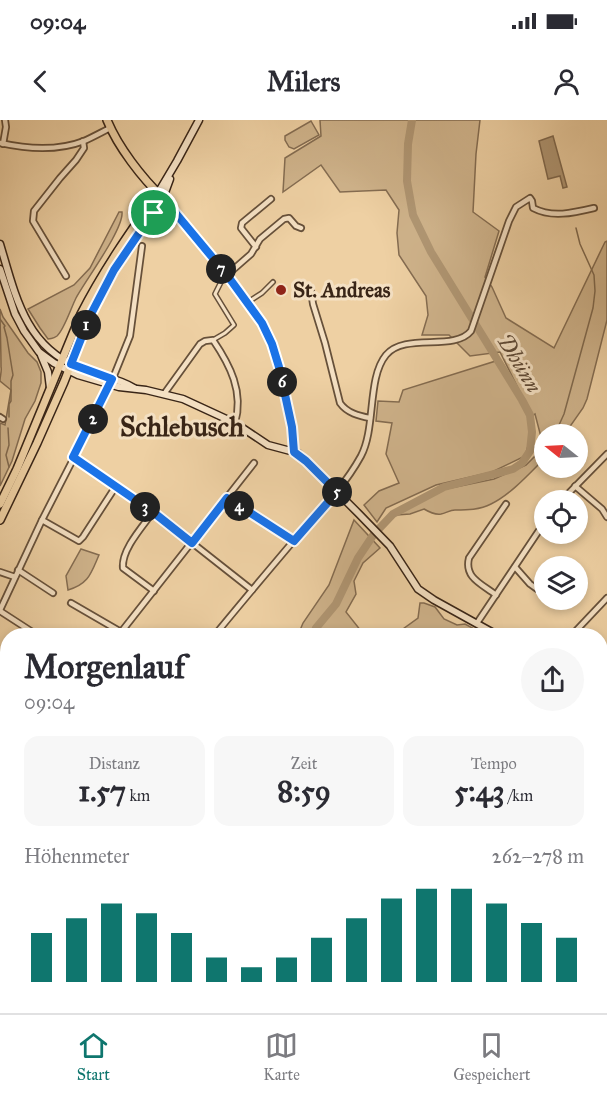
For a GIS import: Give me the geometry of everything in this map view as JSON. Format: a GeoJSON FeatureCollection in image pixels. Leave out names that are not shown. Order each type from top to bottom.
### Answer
{"type":"FeatureCollection","features":[{"type":"Feature","properties":{"kind":"main road"},"geometry":{"type":"LineString","coordinates":[[107,120],[125,152],[160,195]]}},
{"type":"Feature","properties":{"kind":"main road"},"geometry":{"type":"LineString","coordinates":[[148,206],[160,195],[199,120]]}},
{"type":"Feature","properties":{"kind":"main road"},"geometry":{"type":"LineString","coordinates":[[0,520],[70,368],[90,316],[114,270],[160,195],[177,161]]}},
{"type":"Feature","properties":{"kind":"main road"},"geometry":{"type":"LineString","coordinates":[[149,182],[159,183],[169,175]]}},
{"type":"Feature","properties":{"kind":"main road"},"geometry":{"type":"LineString","coordinates":[[0,504],[90,297],[148,206],[151,198],[149,182]]}},
{"type":"Feature","properties":{"kind":"main road"},"geometry":{"type":"LineString","coordinates":[[0,244],[16,296],[28,324],[43,345],[61,363]]}},
{"type":"Feature","properties":{"kind":"main road"},"geometry":{"type":"LineString","coordinates":[[0,269],[15,314],[39,352],[48,372],[50,390]]}},
{"type":"Feature","properties":{"kind":"main road"},"geometry":{"type":"LineString","coordinates":[[39,352],[70,368],[111,382],[183,399],[235,423],[268,446],[294,452],[306,461],[390,546],[418,589],[485,628]]}},
{"type":"Feature","properties":{"kind":"street"},"geometry":{"type":"LineString","coordinates":[[5,120],[6,128],[1,143],[28,148],[64,146],[83,141],[110,128]]}},
{"type":"Feature","properties":{"kind":"street"},"geometry":{"type":"LineString","coordinates":[[66,276],[33,221],[34,211],[76,160],[84,148],[83,141]]}},
{"type":"Feature","properties":{"kind":"street"},"geometry":{"type":"LineString","coordinates":[[160,195],[227,275],[262,323],[278,363],[292,427],[294,452]]}},
{"type":"Feature","properties":{"kind":"street"},"geometry":{"type":"LineString","coordinates":[[220,628],[337,492],[361,455],[368,435],[376,379],[388,353],[407,344],[461,338],[471,331],[514,210],[520,203],[530,198],[533,208]]}},
{"type":"Feature","properties":{"kind":"street"},"geometry":{"type":"LineString","coordinates":[[256,247],[241,228],[242,223],[271,199]]}},
{"type":"Feature","properties":{"kind":"street"},"geometry":{"type":"LineString","coordinates":[[520,203],[545,213],[570,214],[594,208]]}},
{"type":"Feature","properties":{"kind":"street"},"geometry":{"type":"LineString","coordinates":[[164,394],[200,345],[225,333],[234,325],[215,294],[221,282],[251,254],[260,239],[284,219],[289,218],[301,228]]}},
{"type":"Feature","properties":{"kind":"street"},"geometry":{"type":"LineString","coordinates":[[27,628],[0,610],[111,382],[130,336],[142,246]]}},
{"type":"Feature","properties":{"kind":"street"},"geometry":{"type":"LineString","coordinates":[[248,302],[273,282]]}},
{"type":"Feature","properties":{"kind":"street"},"geometry":{"type":"LineString","coordinates":[[311,291],[340,403],[354,414],[370,418]]}},
{"type":"Feature","properties":{"kind":"street"},"geometry":{"type":"LineString","coordinates":[[213,340],[237,387],[239,411],[235,423]]}},
{"type":"Feature","properties":{"kind":"street"},"geometry":{"type":"LineString","coordinates":[[571,490],[607,454]]}},
{"type":"Feature","properties":{"kind":"street"},"geometry":{"type":"LineString","coordinates":[[73,457],[153,512],[252,590]]}},
{"type":"Feature","properties":{"kind":"street"},"geometry":{"type":"LineString","coordinates":[[125,628],[254,463]]}},
{"type":"Feature","properties":{"kind":"street"},"geometry":{"type":"LineString","coordinates":[[42,520],[79,541],[116,486]]}},
{"type":"Feature","properties":{"kind":"street"},"geometry":{"type":"LineString","coordinates":[[575,486],[602,509],[607,517]]}},
{"type":"Feature","properties":{"kind":"street"},"geometry":{"type":"LineString","coordinates":[[227,498],[294,541]]}},
{"type":"Feature","properties":{"kind":"street"},"geometry":{"type":"LineString","coordinates":[[496,595],[471,576],[467,566],[469,558],[506,504]]}},
{"type":"Feature","properties":{"kind":"street"},"geometry":{"type":"LineString","coordinates":[[153,512],[124,554],[122,564],[123,568],[154,591]]}},
{"type":"Feature","properties":{"kind":"street"},"geometry":{"type":"LineString","coordinates":[[477,623],[534,538]]}},
{"type":"Feature","properties":{"kind":"street"},"geometry":{"type":"LineString","coordinates":[[515,567],[534,587]]}},
{"type":"Feature","properties":{"kind":"street"},"geometry":{"type":"LineString","coordinates":[[18,570],[53,593]]}},
{"type":"Feature","properties":{"kind":"street"},"geometry":{"type":"LineString","coordinates":[[0,572],[15,577]]}},
{"type":"Feature","properties":{"kind":"street"},"geometry":{"type":"LineString","coordinates":[[579,628],[607,598]]}},
{"type":"Feature","properties":{"kind":"street"},"geometry":{"type":"LineString","coordinates":[[70,603],[110,628]]}},
{"type":"Feature","properties":{"kind":"shaded area"},"geometry":{"type":"Polygon","coordinates":[[[320,120],[480,120],[473,212],[499,231],[485,277],[506,318],[554,348],[607,241],[607,320],[587,399],[572,424],[538,424],[535,414],[532,416],[500,352],[470,356],[449,335],[422,335],[428,315],[426,296],[399,255],[397,233],[399,210],[386,190],[340,192],[321,165],[283,192],[285,158],[321,136],[320,120]]]}},
{"type":"Feature","properties":{"kind":"shaded area"},"geometry":{"type":"Polygon","coordinates":[[[311,121],[319,135],[294,149],[289,147],[285,136],[311,121]]]}},
{"type":"Feature","properties":{"kind":"shaded area"},"geometry":{"type":"Polygon","coordinates":[[[553,136],[567,187],[563,188],[560,176],[548,179],[539,141],[553,136]]]}},
{"type":"Feature","properties":{"kind":"shaded area"},"geometry":{"type":"Polygon","coordinates":[[[119,212],[122,212],[117,230],[76,298],[60,333],[48,339],[28,309],[74,285],[90,268],[119,212]]]}},
{"type":"Feature","properties":{"kind":"shaded area"},"geometry":{"type":"Polygon","coordinates":[[[0,309],[28,353],[37,362],[41,372],[41,383],[35,401],[25,419],[12,461],[0,486],[0,423],[5,425],[11,390],[0,381],[0,309]]]}},
{"type":"Feature","properties":{"kind":"shaded area"},"geometry":{"type":"Polygon","coordinates":[[[499,360],[523,403],[533,429],[525,456],[492,472],[436,485],[386,508],[377,522],[364,505],[379,491],[399,483],[386,454],[392,423],[376,421],[378,401],[399,402],[403,390],[499,360]]]}},
{"type":"Feature","properties":{"kind":"shaded area"},"geometry":{"type":"Polygon","coordinates":[[[534,457],[534,469],[512,490],[487,506],[453,510],[441,514],[434,514],[424,509],[410,514],[397,515],[396,512],[436,491],[494,479],[526,465],[534,457]]]}},
{"type":"Feature","properties":{"kind":"shaded area"},"geometry":{"type":"Polygon","coordinates":[[[354,520],[380,548],[363,563],[354,581],[356,594],[346,612],[359,628],[301,628],[329,585],[354,520]]]}},
{"type":"Feature","properties":{"kind":"shaded area"},"geometry":{"type":"Polygon","coordinates":[[[81,549],[99,555],[85,581],[68,590],[66,576],[81,549]]]}},
{"type":"Feature","properties":{"kind":"shaded area"},"geometry":{"type":"Polygon","coordinates":[[[420,603],[424,603],[435,607],[444,619],[457,625],[465,624],[472,628],[404,628],[418,618],[420,603]]]}},
{"type":"Feature","properties":{"kind":"waterway","name":"Dhünn"},"geometry":{"type":"LineString","coordinates":[[316,628],[336,604],[358,558],[374,534],[393,514],[444,487],[513,469],[522,463],[530,451],[532,432],[530,415],[431,252],[413,215],[407,181],[408,144],[412,120]]}},
{"type":"Feature","properties":{"kind":"waterway"},"geometry":{"type":"LineString","coordinates":[[559,424],[593,308],[595,291],[594,275],[580,244],[576,228]]}},
{"type":"Feature","properties":{"kind":"waterway"},"geometry":{"type":"LineString","coordinates":[[0,319],[5,326],[13,375],[9,417]]}},
{"type":"Feature","properties":{"kind":"waterway"},"geometry":{"type":"LineString","coordinates":[[8,428],[9,445],[6,455],[9,467]]}},
{"type":"Feature","properties":{"kind":"waterway"},"geometry":{"type":"LineString","coordinates":[[530,451],[534,448]]}},
{"type":"Feature","properties":{"kind":"place","name":"St. Andreas"},"geometry":{"type":"Point","coordinates":[281,290]}},
{"type":"Feature","properties":{"kind":"district","name":"Schlebusch"},"geometry":{"type":"Point","coordinates":[182,427]}},
{"type":"Feature","properties":{"kind":"route"},"geometry":{"type":"LineString","coordinates":[[163,198],[227,275],[262,323],[279,367],[292,427],[294,452],[337,492],[294,541],[227,498],[192,543],[153,512],[73,457],[112,379],[71,364],[90,316],[114,270],[154,213],[163,198]]}}]}
